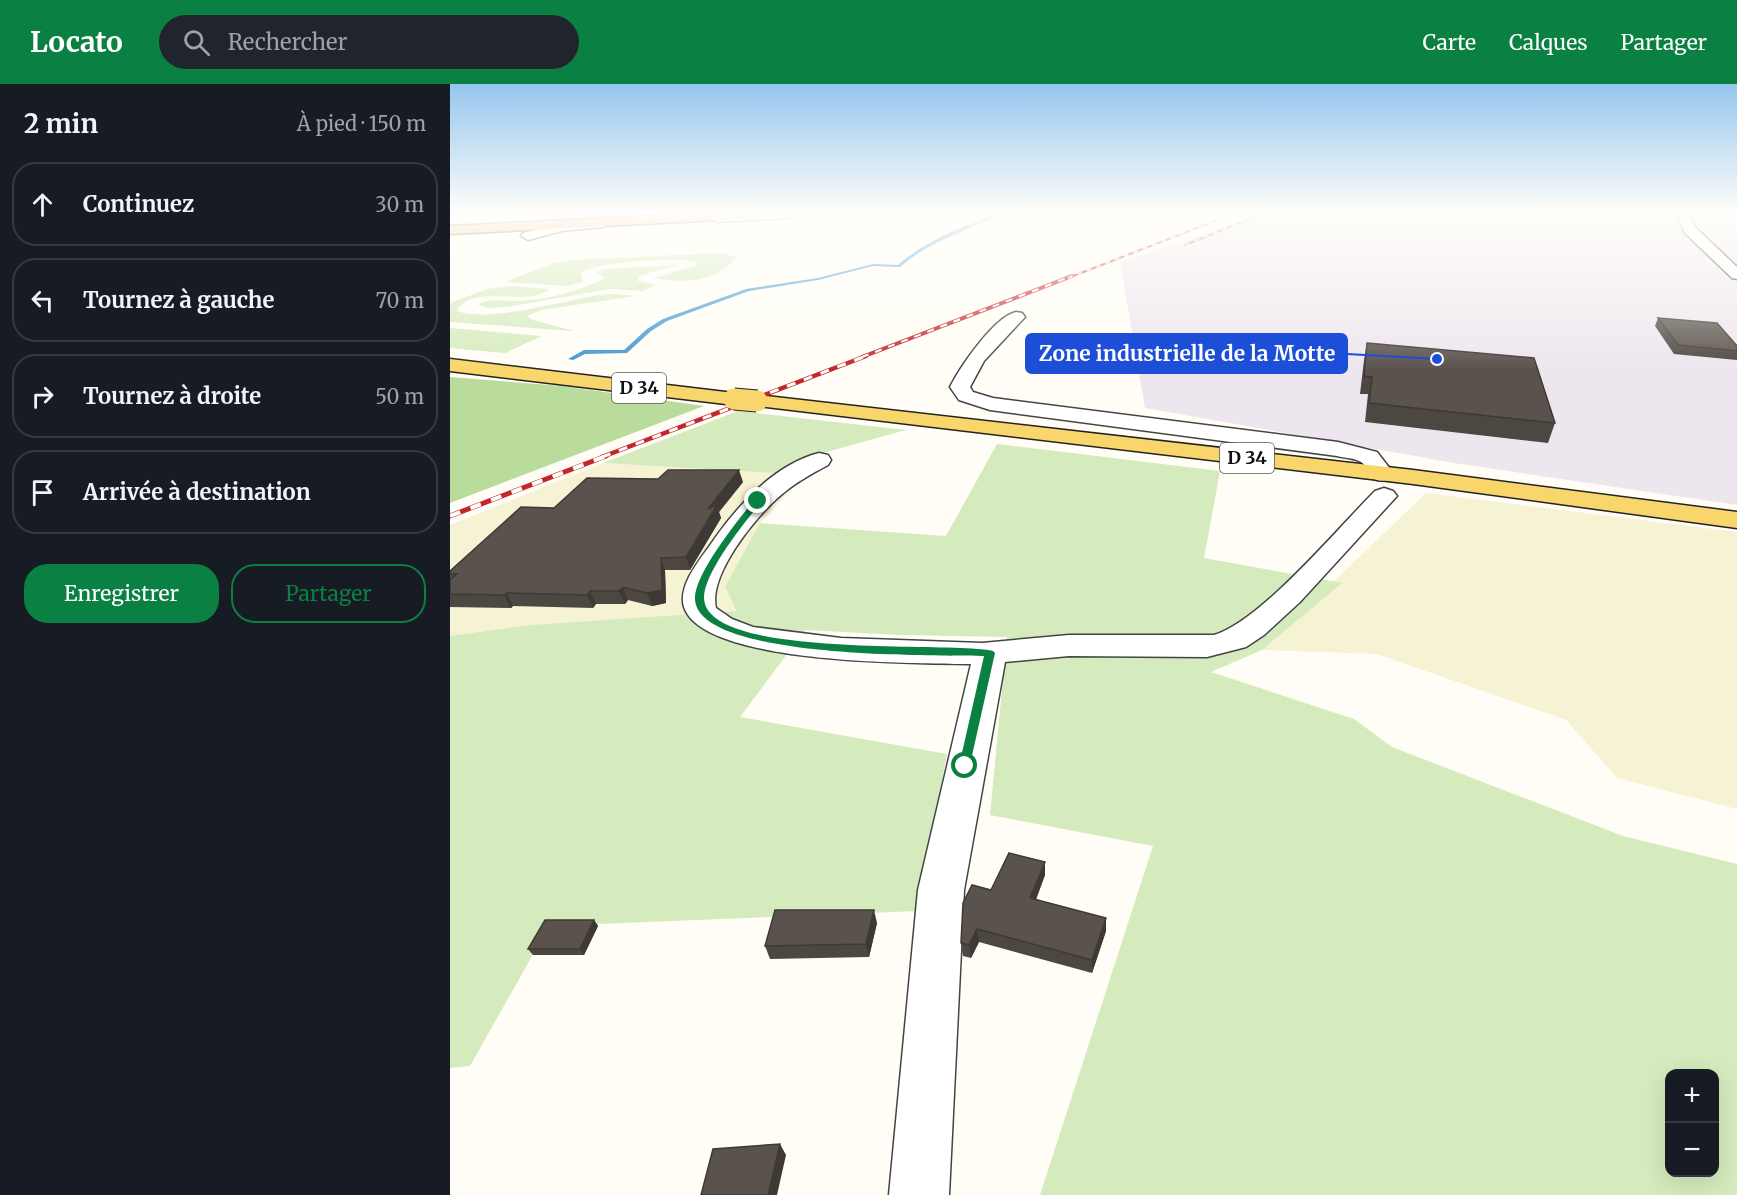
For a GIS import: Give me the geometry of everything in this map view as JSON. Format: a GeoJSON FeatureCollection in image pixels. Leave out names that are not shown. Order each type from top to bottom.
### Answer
{"type":"FeatureCollection","features":[{"type":"Feature","properties":{"kind":"main road","name":"D 34"},"geometry":{"type":"LineString","coordinates":[[450,365],[745,400],[1383,485],[1584,498],[1737,520]]}},
{"type":"Feature","properties":{"kind":"street"},"geometry":{"type":"LineString","coordinates":[[819,460],[778,483],[748,511],[705,578],[700,600],[703,613],[729,629],[780,642],[814,654],[990,653],[1047,646],[1210,646],[1226,643],[1248,632],[1299,588],[1383,485],[1369,457],[1345,450],[1001,405],[966,396],[960,387],[973,361],[981,349],[1016,316]]}},
{"type":"Feature","properties":{"kind":"street"},"geometry":{"type":"LineString","coordinates":[[920,1195],[942,890],[990,653]]}},
{"type":"Feature","properties":{"kind":"shaded area"},"geometry":{"type":"Polygon","coordinates":[[[1121,266],[1737,266],[1737,505],[1454,463],[1145,408],[1121,266]]]}},
{"type":"Feature","properties":{"kind":"shaded area"},"geometry":{"type":"Polygon","coordinates":[[[603,463],[774,473],[798,483],[760,523],[738,611],[529,625],[450,636],[450,525],[603,463]]]}},
{"type":"Feature","properties":{"kind":"shaded area"},"geometry":{"type":"Polygon","coordinates":[[[1426,493],[1737,532],[1737,809],[1617,778],[1566,720],[1377,654],[1262,650],[1426,493]]]}},
{"type":"Feature","properties":{"kind":"green space"},"geometry":{"type":"Polygon","coordinates":[[[547,266],[600,266],[581,272],[583,282],[567,286],[505,282],[547,266]]]}},
{"type":"Feature","properties":{"kind":"green space"},"geometry":{"type":"Polygon","coordinates":[[[674,266],[639,276],[638,281],[656,285],[643,291],[610,289],[506,307],[489,308],[478,305],[490,301],[548,298],[570,292],[602,280],[604,277],[596,273],[604,269],[674,266]]]}},
{"type":"Feature","properties":{"kind":"green space"},"geometry":{"type":"Polygon","coordinates":[[[694,266],[728,266],[710,276],[689,281],[655,278],[694,266]]]}},
{"type":"Feature","properties":{"kind":"green space"},"geometry":{"type":"Polygon","coordinates":[[[513,286],[549,289],[529,296],[475,298],[465,303],[457,311],[470,314],[506,313],[598,295],[636,296],[541,310],[527,316],[533,320],[574,331],[450,322],[450,303],[487,289],[513,286]]]}},
{"type":"Feature","properties":{"kind":"green space"},"geometry":{"type":"Polygon","coordinates":[[[450,328],[542,336],[505,353],[450,348],[450,328]]]}},
{"type":"Feature","properties":{"kind":"green space"},"geometry":{"type":"Polygon","coordinates":[[[450,377],[562,386],[704,406],[450,503],[450,377]]]}},
{"type":"Feature","properties":{"kind":"green space"},"geometry":{"type":"Polygon","coordinates":[[[738,411],[906,430],[805,458],[774,473],[603,463],[738,411]]]}},
{"type":"Feature","properties":{"kind":"green space"},"geometry":{"type":"Polygon","coordinates":[[[997,444],[1220,471],[1204,558],[1342,583],[1262,650],[1211,672],[1354,719],[1392,747],[1623,836],[1737,864],[1737,1195],[1040,1195],[1153,846],[990,815],[1007,637],[805,630],[740,717],[947,754],[917,911],[549,926],[470,1066],[450,1068],[450,636],[529,625],[737,611],[725,587],[760,523],[946,536],[997,444]]]}},
{"type":"Feature","properties":{"kind":"building"},"geometry":{"type":"Polygon","coordinates":[[[1658,318],[1717,323],[1737,346],[1737,351],[1678,345],[1658,318]]]}},
{"type":"Feature","properties":{"kind":"building"},"geometry":{"type":"Polygon","coordinates":[[[1367,343],[1534,358],[1555,423],[1369,403],[1372,377],[1364,376],[1367,343]]]}},
{"type":"Feature","properties":{"kind":"building"},"geometry":{"type":"Polygon","coordinates":[[[668,470],[739,470],[708,509],[717,505],[686,557],[661,558],[662,590],[647,593],[623,587],[619,591],[590,591],[587,595],[450,594],[450,580],[457,574],[450,574],[450,571],[521,507],[554,508],[587,478],[658,479],[668,470]]]}},
{"type":"Feature","properties":{"kind":"building"},"geometry":{"type":"Polygon","coordinates":[[[1009,853],[1045,862],[1030,898],[1106,918],[1092,960],[977,929],[969,945],[961,943],[963,903],[972,885],[991,890],[1009,853]]]}},
{"type":"Feature","properties":{"kind":"building"},"geometry":{"type":"Polygon","coordinates":[[[775,910],[874,910],[866,944],[765,946],[775,910]]]}},
{"type":"Feature","properties":{"kind":"building"},"geometry":{"type":"Polygon","coordinates":[[[545,920],[594,920],[580,949],[528,949],[545,920]]]}},
{"type":"Feature","properties":{"kind":"building"},"geometry":{"type":"Polygon","coordinates":[[[780,1144],[768,1195],[701,1195],[713,1149],[780,1144]]]}},
{"type":"Feature","properties":{"kind":"waterway"},"geometry":{"type":"LineString","coordinates":[[571,359],[584,352],[625,352],[649,330],[665,320],[748,290],[818,279],[870,266]]}},
{"type":"Feature","properties":{"kind":"waterway"},"geometry":{"type":"LineString","coordinates":[[895,266],[899,266]]}},
{"type":"Feature","properties":{"kind":"railway"},"geometry":{"type":"LineString","coordinates":[[1068,278],[1099,266]]}},
{"type":"Feature","properties":{"kind":"railway"},"geometry":{"type":"LineString","coordinates":[[862,357],[1072,276]]}},
{"type":"Feature","properties":{"kind":"railway"},"geometry":{"type":"LineString","coordinates":[[602,457],[866,356]]}},
{"type":"Feature","properties":{"kind":"railway"},"geometry":{"type":"LineString","coordinates":[[450,516],[606,456]]}},
{"type":"Feature","properties":{"kind":"place","name":"Zone industrielle de la Motte"},"geometry":{"type":"Point","coordinates":[1437,359]}},
{"type":"Feature","properties":{"kind":"route"},"geometry":{"type":"LineString","coordinates":[[758,501],[736,528],[705,578],[700,600],[703,613],[729,629],[780,642],[816,648],[990,653],[982,698],[965,766]]}}]}
